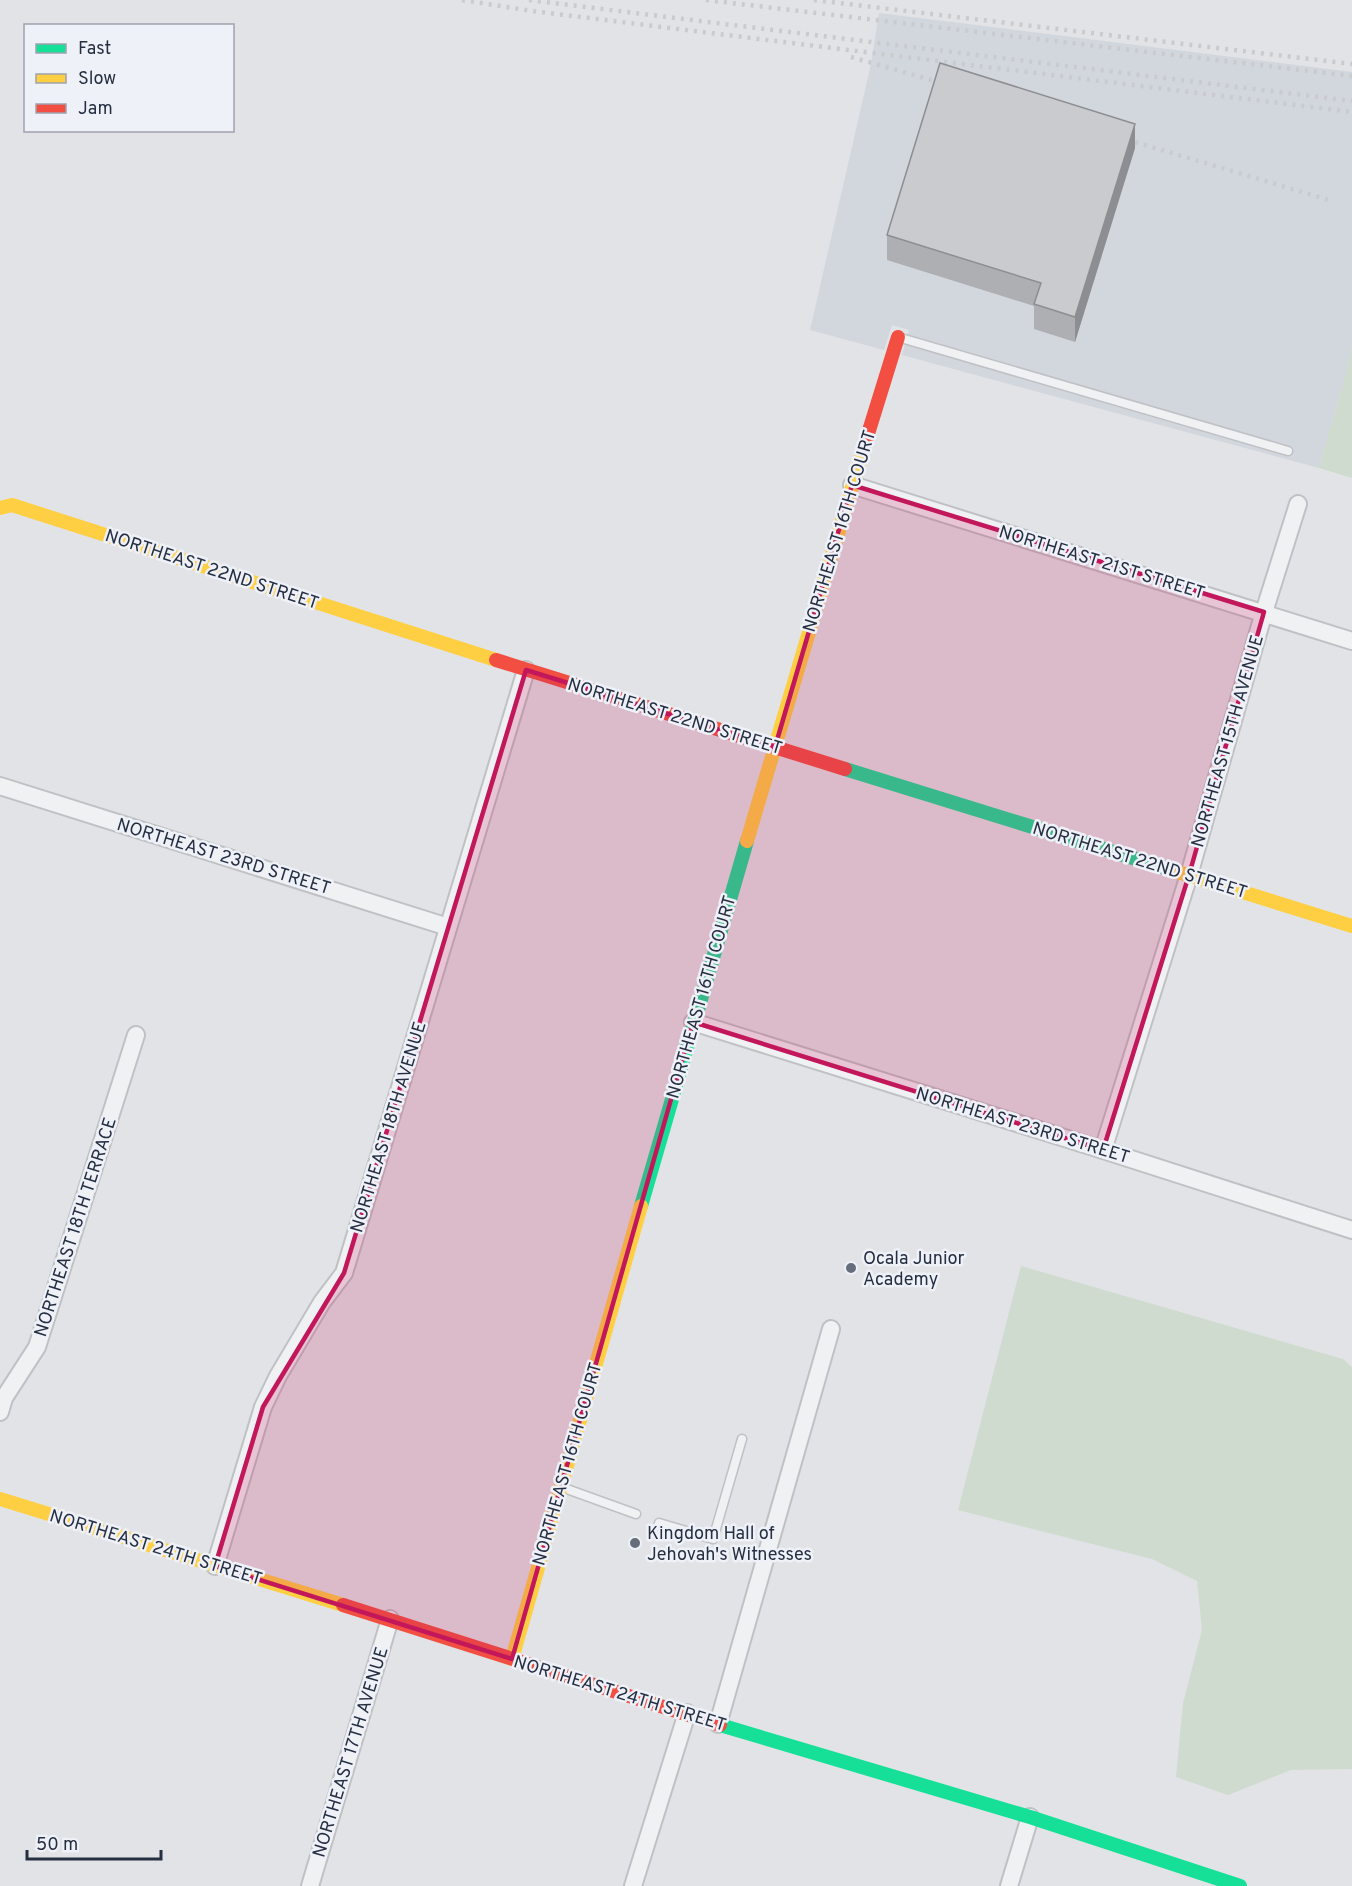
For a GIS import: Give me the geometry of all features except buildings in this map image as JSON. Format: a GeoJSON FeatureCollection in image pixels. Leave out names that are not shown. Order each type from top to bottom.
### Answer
{"type":"FeatureCollection","features":[{"type":"Feature","properties":{"kind":"street","name":"NORTHEAST 16TH COURT"},"geometry":{"type":"LineString","coordinates":[[512,1659],[693,1022],[898,337]]}},
{"type":"Feature","properties":{"kind":"street","name":"NORTHEAST 21ST STREET"},"geometry":{"type":"LineString","coordinates":[[852,485],[1352,640]]}},
{"type":"Feature","properties":{"kind":"street","name":"NORTHEAST 15TH AVENUE"},"geometry":{"type":"LineString","coordinates":[[1103,1150],[1189,875],[1264,612],[1298,504]]}},
{"type":"Feature","properties":{"kind":"street","name":"NORTHEAST 22ND STREET"},"geometry":{"type":"LineString","coordinates":[[0,508],[12,505],[525,670],[1352,926]]}},
{"type":"Feature","properties":{"kind":"street","name":"NORTHEAST 18TH AVENUE"},"geometry":{"type":"LineString","coordinates":[[215,1566],[262,1407],[322,1302],[344,1273],[525,670]]}},
{"type":"Feature","properties":{"kind":"street","name":"NORTHEAST 23RD STREET"},"geometry":{"type":"LineString","coordinates":[[0,786],[448,927]]}},
{"type":"Feature","properties":{"kind":"street","name":"NORTHEAST 23RD STREET"},"geometry":{"type":"LineString","coordinates":[[693,1022],[1352,1230]]}},
{"type":"Feature","properties":{"kind":"street","name":"NORTHEAST 18TH TERRACE"},"geometry":{"type":"LineString","coordinates":[[0,1412],[4,1398],[37,1347],[136,1035]]}},
{"type":"Feature","properties":{"kind":"street"},"geometry":{"type":"LineString","coordinates":[[718,1724],[831,1329]]}},
{"type":"Feature","properties":{"kind":"street","name":"NORTHEAST 24TH STREET"},"geometry":{"type":"LineString","coordinates":[[0,1499],[390,1619],[718,1724],[1030,1817],[1240,1886]]}},
{"type":"Feature","properties":{"kind":"street","name":"NORTHEAST 17TH AVENUE"},"geometry":{"type":"LineString","coordinates":[[310,1886],[390,1619]]}},
{"type":"Feature","properties":{"kind":"street"},"geometry":{"type":"LineString","coordinates":[[633,1886],[687,1713]]}},
{"type":"Feature","properties":{"kind":"street"},"geometry":{"type":"LineString","coordinates":[[1009,1886],[1030,1817]]}},
{"type":"Feature","properties":{"kind":"lane"},"geometry":{"type":"LineString","coordinates":[[898,337],[1288,451]]}},
{"type":"Feature","properties":{"kind":"lane"},"geometry":{"type":"LineString","coordinates":[[659,1523],[713,1539],[742,1439]]}},
{"type":"Feature","properties":{"kind":"lane"},"geometry":{"type":"LineString","coordinates":[[561,1486],[636,1514]]}},
{"type":"Feature","properties":{"kind":"highlighted area"},"geometry":{"type":"Polygon","coordinates":[[[852,485],[1264,612],[1189,875],[1103,1150],[693,1022],[512,1659],[215,1566],[263,1407],[344,1273],[526,670],[775,747],[852,485]]]}},
{"type":"Feature","properties":{"kind":"shaded area"},"geometry":{"type":"Polygon","coordinates":[[[879,13],[1352,72],[1352,345],[1319,468],[902,355],[909,330],[892,325],[884,350],[810,330],[871,64],[879,13]]]}},
{"type":"Feature","properties":{"kind":"shaded area"},"geometry":{"type":"Polygon","coordinates":[[[1352,345],[1352,478],[1319,468],[1352,345]]]}},
{"type":"Feature","properties":{"kind":"shaded area"},"geometry":{"type":"Polygon","coordinates":[[[1021,1266],[1343,1359],[1352,1367],[1352,1769],[1291,1770],[1228,1795],[1176,1777],[1183,1703],[1202,1630],[1197,1581],[1152,1559],[958,1510],[1021,1266]]]}},
{"type":"Feature","properties":{"kind":"railway"},"geometry":{"type":"LineString","coordinates":[[462,0],[532,11],[1352,112]]}},
{"type":"Feature","properties":{"kind":"railway"},"geometry":{"type":"LineString","coordinates":[[529,0],[1352,101]]}},
{"type":"Feature","properties":{"kind":"railway"},"geometry":{"type":"LineString","coordinates":[[706,0],[1352,76]]}},
{"type":"Feature","properties":{"kind":"railway"},"geometry":{"type":"LineString","coordinates":[[814,0],[1352,64]]}},
{"type":"Feature","properties":{"kind":"railway"},"geometry":{"type":"LineString","coordinates":[[851,57],[949,85]]}},
{"type":"Feature","properties":{"kind":"railway"},"geometry":{"type":"LineString","coordinates":[[1118,137],[1329,200]]}},
{"type":"Feature","properties":{"kind":"traffic: fast"},"geometry":{"type":"LineString","coordinates":[[845,769],[1178,872]]}},
{"type":"Feature","properties":{"kind":"traffic: fast"},"geometry":{"type":"LineString","coordinates":[[641,1206],[747,841]]}},
{"type":"Feature","properties":{"kind":"traffic: fast"},"geometry":{"type":"LineString","coordinates":[[720,1725],[1030,1817],[1240,1886]]}},
{"type":"Feature","properties":{"kind":"traffic: slow"},"geometry":{"type":"LineString","coordinates":[[747,841],[863,450]]}},
{"type":"Feature","properties":{"kind":"traffic: slow"},"geometry":{"type":"LineString","coordinates":[[0,508],[12,505],[496,660]]}},
{"type":"Feature","properties":{"kind":"traffic: slow"},"geometry":{"type":"LineString","coordinates":[[1178,872],[1352,926]]}},
{"type":"Feature","properties":{"kind":"traffic: slow"},"geometry":{"type":"LineString","coordinates":[[512,1659],[641,1206]]}},
{"type":"Feature","properties":{"kind":"traffic: slow"},"geometry":{"type":"LineString","coordinates":[[0,1499],[343,1605]]}},
{"type":"Feature","properties":{"kind":"traffic: jam"},"geometry":{"type":"LineString","coordinates":[[863,450],[898,337]]}},
{"type":"Feature","properties":{"kind":"traffic: jam"},"geometry":{"type":"LineString","coordinates":[[496,660],[845,769]]}},
{"type":"Feature","properties":{"kind":"traffic: jam"},"geometry":{"type":"LineString","coordinates":[[343,1605],[720,1725]]}},
{"type":"Feature","properties":{"kind":"place","name":"Ocala Junior Academy"},"geometry":{"type":"Point","coordinates":[851,1268]}},
{"type":"Feature","properties":{"kind":"place","name":"Kingdom Hall of Jehovah's Witnesses"},"geometry":{"type":"Point","coordinates":[635,1543]}}]}
